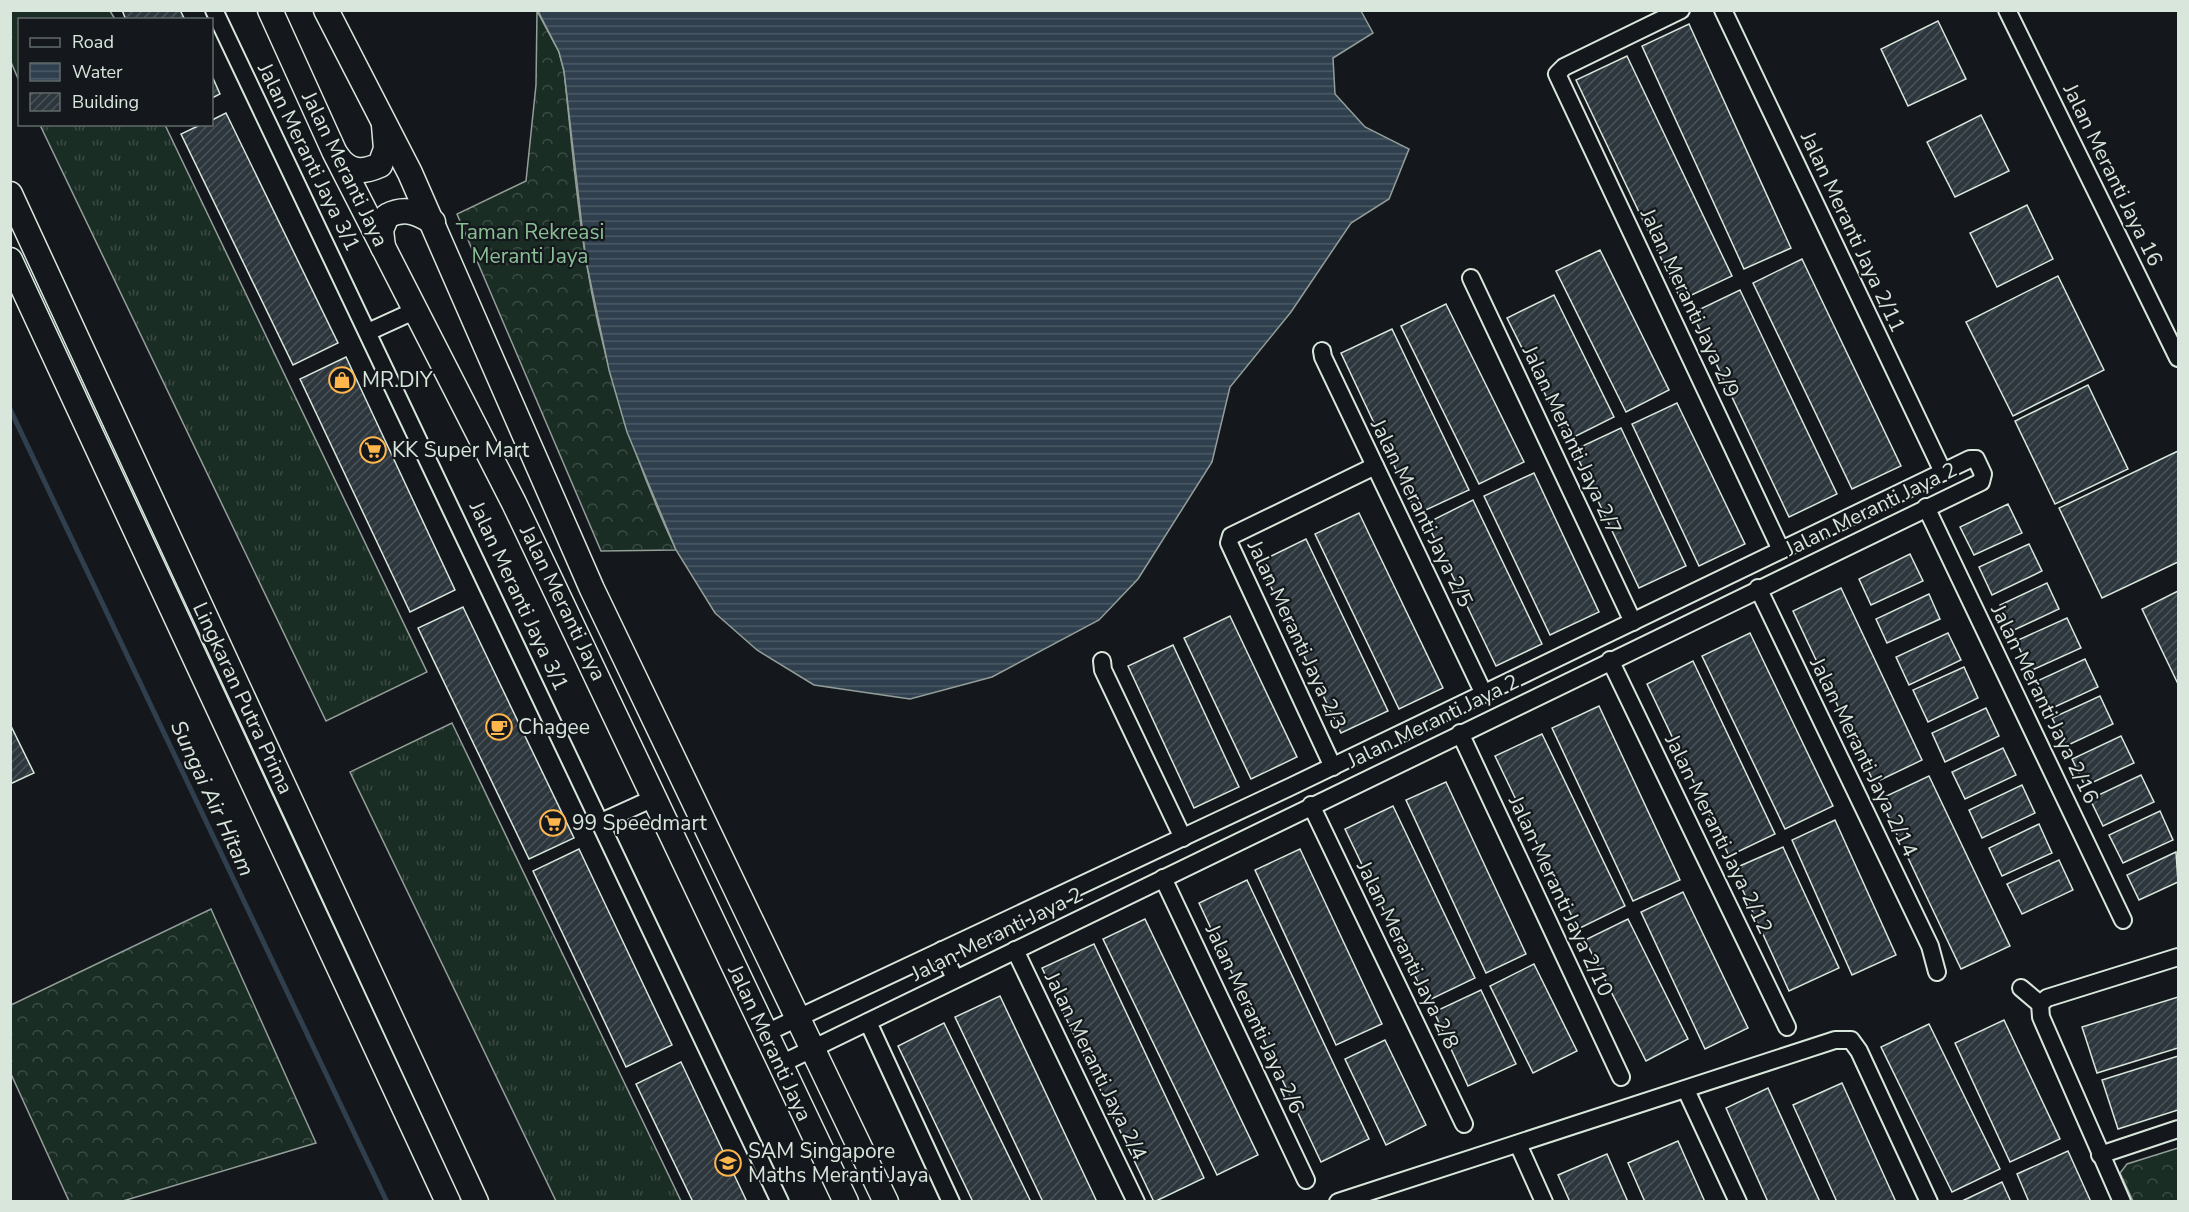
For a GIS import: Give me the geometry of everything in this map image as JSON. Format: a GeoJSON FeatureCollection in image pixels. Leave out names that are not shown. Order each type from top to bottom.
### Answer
{"type":"FeatureCollection","features":[{"type":"Feature","properties":{"kind":"street","name":"Jalan Meranti Jaya 3/1"},"geometry":{"type":"LineString","coordinates":[[214,10],[780,1202]]}},
{"type":"Feature","properties":{"kind":"street","name":"Jalan Meranti Jaya"},"geometry":{"type":"LineString","coordinates":[[270,10],[334,151],[514,503],[846,1202]]}},
{"type":"Feature","properties":{"kind":"street","name":"Jalan Meranti Jaya"},"geometry":{"type":"LineString","coordinates":[[326,10],[384,120],[433,222],[493,367],[592,589],[886,1202]]}},
{"type":"Feature","properties":{"kind":"street","name":"Jalan Meranti Jaya 2/9"},"geometry":{"type":"LineString","coordinates":[[1681,10],[1564,67],[1557,75],[1781,550]]}},
{"type":"Feature","properties":{"kind":"street","name":"Jalan Meranti Jaya 2/11"},"geometry":{"type":"LineString","coordinates":[[1723,10],[1943,472]]}},
{"type":"Feature","properties":{"kind":"street","name":"Jalan Meranti Jaya 16"},"geometry":{"type":"LineString","coordinates":[[2007,10],[2178,358]]}},
{"type":"Feature","properties":{"kind":"street"},"geometry":{"type":"LineString","coordinates":[[334,151],[344,166],[355,170],[367,171],[380,165],[386,149],[384,120]]}},
{"type":"Feature","properties":{"kind":"street","name":"Lingkaran Putra Prima"},"geometry":{"type":"LineString","coordinates":[[10,194],[16,218],[34,244],[476,1202]]}},
{"type":"Feature","properties":{"kind":"street"},"geometry":{"type":"LineString","coordinates":[[383,250],[381,230],[387,216],[396,211],[417,212],[433,222]]}},
{"type":"Feature","properties":{"kind":"street"},"geometry":{"type":"LineString","coordinates":[[10,253],[34,244]]}},
{"type":"Feature","properties":{"kind":"street","name":"Lingkaran Putra Prima"},"geometry":{"type":"LineString","coordinates":[[10,260],[448,1202]]}},
{"type":"Feature","properties":{"kind":"street","name":"Jalan Meranti Jaya 2/7"},"geometry":{"type":"LineString","coordinates":[[1471,278],[1633,622]]}},
{"type":"Feature","properties":{"kind":"street"},"geometry":{"type":"LineString","coordinates":[[10,301],[17,306],[57,361]]}},
{"type":"Feature","properties":{"kind":"street"},"geometry":{"type":"LineString","coordinates":[[368,332],[414,311]]}},
{"type":"Feature","properties":{"kind":"street","name":"Jalan Meranti Jaya 2/5"},"geometry":{"type":"LineString","coordinates":[[1322,351],[1484,694]]}},
{"type":"Feature","properties":{"kind":"street","name":"Jalan Meranti Jaya 2"},"geometry":{"type":"LineString","coordinates":[[766,1033],[1230,816],[1970,459],[1976,459],[1983,474],[1981,482],[1241,839],[781,1065]]}},
{"type":"Feature","properties":{"kind":"street","name":"Jalan Meranti Jaya 2/3"},"geometry":{"type":"LineString","coordinates":[[1333,767],[1229,543],[1231,536],[1375,466]]}},
{"type":"Feature","properties":{"kind":"street","name":"Jalan Meranti Jaya 2/16"},"geometry":{"type":"LineString","coordinates":[[1926,507],[2123,920]]}},
{"type":"Feature","properties":{"kind":"street","name":"Jalan Meranti Jaya 2/14"},"geometry":{"type":"LineString","coordinates":[[1758,588],[1930,946],[1937,972]]}},
{"type":"Feature","properties":{"kind":"street","name":"Jalan Meranti Jaya 2/12"},"geometry":{"type":"LineString","coordinates":[[1610,660],[1787,1027]]}},
{"type":"Feature","properties":{"kind":"street"},"geometry":{"type":"LineString","coordinates":[[1102,661],[1103,670],[1183,838]]}},
{"type":"Feature","properties":{"kind":"street"},"geometry":{"type":"LineString","coordinates":[[1524,675],[1534,697]]}},
{"type":"Feature","properties":{"kind":"street","name":"Jalan Meranti Jaya 2/10"},"geometry":{"type":"LineString","coordinates":[[1460,733],[1621,1077]]}},
{"type":"Feature","properties":{"kind":"street"},"geometry":{"type":"LineString","coordinates":[[601,822],[654,798]]}},
{"type":"Feature","properties":{"kind":"street","name":"Jalan Meranti Jaya 2/8"},"geometry":{"type":"LineString","coordinates":[[1311,806],[1464,1124]]}},
{"type":"Feature","properties":{"kind":"street"},"geometry":{"type":"LineString","coordinates":[[1230,816],[1241,839]]}},
{"type":"Feature","properties":{"kind":"street","name":"Jalan Meranti Jaya 2/6"},"geometry":{"type":"LineString","coordinates":[[1163,878],[1306,1180]]}},
{"type":"Feature","properties":{"kind":"street"},"geometry":{"type":"LineString","coordinates":[[942,950],[955,979]]}},
{"type":"Feature","properties":{"kind":"street","name":"Jalan Meranti Jaya 2/4"},"geometry":{"type":"LineString","coordinates":[[1016,950],[1136,1202]]}},
{"type":"Feature","properties":{"kind":"street"},"geometry":{"type":"LineString","coordinates":[[2040,1004],[2047,998],[2178,957]]}},
{"type":"Feature","properties":{"kind":"street"},"geometry":{"type":"LineString","coordinates":[[2021,988],[2040,1004],[2041,1017],[2122,1202]]}},
{"type":"Feature","properties":{"kind":"street"},"geometry":{"type":"LineString","coordinates":[[868,1022],[951,1202]]}},
{"type":"Feature","properties":{"kind":"street"},"geometry":{"type":"LineString","coordinates":[[1343,1201],[1835,1040],[1851,1040],[1859,1051],[1929,1202]]}},
{"type":"Feature","properties":{"kind":"street"},"geometry":{"type":"LineString","coordinates":[[1686,1090],[1738,1202]]}},
{"type":"Feature","properties":{"kind":"street"},"geometry":{"type":"LineString","coordinates":[[2100,1155],[2178,1129]]}},
{"type":"Feature","properties":{"kind":"street"},"geometry":{"type":"LineString","coordinates":[[1518,1144],[1544,1202]]}},
{"type":"Feature","properties":{"kind":"green space"},"geometry":{"type":"Polygon","coordinates":[[[11,10],[110,11],[114,18],[18,18],[18,79],[11,62],[11,10]]]}},
{"type":"Feature","properties":{"kind":"green space","name":"Taman Rekreasi Meranti Jaya"},"geometry":{"type":"Polygon","coordinates":[[[537,11],[559,52],[564,71],[576,190],[586,260],[610,372],[646,480],[676,550],[601,551],[457,214],[526,181],[536,85],[537,11]]]}},
{"type":"Feature","properties":{"kind":"green space"},"geometry":{"type":"Polygon","coordinates":[[[40,126],[165,126],[427,672],[326,721],[40,126]]]}},
{"type":"Feature","properties":{"kind":"green space"},"geometry":{"type":"Polygon","coordinates":[[[452,723],[681,1201],[556,1201],[350,772],[452,723]]]}},
{"type":"Feature","properties":{"kind":"green space"},"geometry":{"type":"Polygon","coordinates":[[[211,909],[316,1143],[123,1201],[69,1201],[11,1074],[11,1005],[211,909]]]}},
{"type":"Feature","properties":{"kind":"green space"},"geometry":{"type":"Polygon","coordinates":[[[2178,1148],[2178,1201],[2133,1201],[2120,1173],[2127,1164],[2178,1148]]]}},
{"type":"Feature","properties":{"kind":"water"},"geometry":{"type":"Polygon","coordinates":[[[538,11],[1361,11],[1373,33],[1333,58],[1335,94],[1365,127],[1409,149],[1389,199],[1351,223],[1291,312],[1230,387],[1212,462],[1138,579],[1099,620],[992,677],[910,699],[814,685],[757,650],[715,613],[676,550],[627,432],[609,370],[586,261],[564,71],[559,52],[538,11]]]}},
{"type":"Feature","properties":{"kind":"building"},"geometry":{"type":"Polygon","coordinates":[[[122,10],[180,10],[184,18],[125,18],[122,10]]]}},
{"type":"Feature","properties":{"kind":"building"},"geometry":{"type":"Polygon","coordinates":[[[1938,21],[1966,79],[1908,106],[1881,49],[1938,21]]]}},
{"type":"Feature","properties":{"kind":"building"},"geometry":{"type":"Polygon","coordinates":[[[1689,24],[1791,248],[1744,269],[1642,46],[1689,24]]]}},
{"type":"Feature","properties":{"kind":"building"},"geometry":{"type":"Polygon","coordinates":[[[1627,56],[1732,276],[1681,300],[1576,80],[1627,56]]]}},
{"type":"Feature","properties":{"kind":"building"},"geometry":{"type":"Polygon","coordinates":[[[213,78],[220,94],[213,98],[213,78]]]}},
{"type":"Feature","properties":{"kind":"building"},"geometry":{"type":"Polygon","coordinates":[[[226,113],[338,343],[293,365],[181,134],[198,126],[213,126],[213,120],[226,113]]]}},
{"type":"Feature","properties":{"kind":"building"},"geometry":{"type":"Polygon","coordinates":[[[1981,115],[2009,171],[1955,197],[1927,142],[1981,115]]]}},
{"type":"Feature","properties":{"kind":"building"},"geometry":{"type":"Polygon","coordinates":[[[2027,205],[2053,259],[1997,287],[1970,233],[2027,205]]]}},
{"type":"Feature","properties":{"kind":"building"},"geometry":{"type":"Polygon","coordinates":[[[1600,250],[1669,390],[1626,412],[1556,271],[1600,250]]]}},
{"type":"Feature","properties":{"kind":"building"},"geometry":{"type":"Polygon","coordinates":[[[1802,259],[1901,466],[1852,489],[1753,283],[1802,259]]]}},
{"type":"Feature","properties":{"kind":"building"},"geometry":{"type":"Polygon","coordinates":[[[2058,276],[2104,370],[2013,416],[1966,322],[2058,276]]]}},
{"type":"Feature","properties":{"kind":"building"},"geometry":{"type":"Polygon","coordinates":[[[1740,290],[1837,494],[1789,517],[1692,313],[1740,290]]]}},
{"type":"Feature","properties":{"kind":"building"},"geometry":{"type":"Polygon","coordinates":[[[1554,295],[1614,417],[1568,440],[1507,318],[1554,295]]]}},
{"type":"Feature","properties":{"kind":"building"},"geometry":{"type":"Polygon","coordinates":[[[1446,304],[1524,462],[1479,484],[1401,326],[1446,304]]]}},
{"type":"Feature","properties":{"kind":"building"},"geometry":{"type":"Polygon","coordinates":[[[1392,329],[1469,490],[1417,514],[1341,353],[1392,329]]]}},
{"type":"Feature","properties":{"kind":"building"},"geometry":{"type":"Polygon","coordinates":[[[346,357],[455,590],[410,612],[300,379],[346,357]]]}},
{"type":"Feature","properties":{"kind":"building"},"geometry":{"type":"Polygon","coordinates":[[[2088,385],[2128,469],[2055,504],[2015,421],[2088,385]]]}},
{"type":"Feature","properties":{"kind":"building"},"geometry":{"type":"Polygon","coordinates":[[[1677,403],[1745,544],[1699,566],[1632,424],[1677,403]]]}},
{"type":"Feature","properties":{"kind":"building"},"geometry":{"type":"Polygon","coordinates":[[[1621,428],[1686,566],[1639,588],[1574,450],[1621,428]]]}},
{"type":"Feature","properties":{"kind":"building"},"geometry":{"type":"Polygon","coordinates":[[[2178,451],[2178,562],[2102,598],[2059,508],[2178,451]]]}},
{"type":"Feature","properties":{"kind":"building"},"geometry":{"type":"Polygon","coordinates":[[[1534,473],[1599,612],[1550,635],[1484,496],[1534,473]]]}},
{"type":"Feature","properties":{"kind":"building"},"geometry":{"type":"Polygon","coordinates":[[[1473,500],[1542,644],[1496,666],[1427,523],[1473,500]]]}},
{"type":"Feature","properties":{"kind":"building"},"geometry":{"type":"Polygon","coordinates":[[[2008,504],[2022,533],[1974,555],[1960,527],[2008,504]]]}},
{"type":"Feature","properties":{"kind":"building"},"geometry":{"type":"Polygon","coordinates":[[[1359,513],[1443,688],[1399,709],[1315,534],[1359,513]]]}},
{"type":"Feature","properties":{"kind":"building"},"geometry":{"type":"Polygon","coordinates":[[[1306,539],[1388,711],[1341,733],[1259,562],[1306,539]]]}},
{"type":"Feature","properties":{"kind":"building"},"geometry":{"type":"Polygon","coordinates":[[[2029,544],[2042,571],[1992,595],[1979,567],[2029,544]]]}},
{"type":"Feature","properties":{"kind":"building"},"geometry":{"type":"Polygon","coordinates":[[[1910,554],[1923,581],[1871,605],[1859,579],[1910,554]]]}},
{"type":"Feature","properties":{"kind":"building"},"geometry":{"type":"Polygon","coordinates":[[[2047,583],[2059,609],[2012,631],[2000,605],[2047,583]]]}},
{"type":"Feature","properties":{"kind":"building"},"geometry":{"type":"Polygon","coordinates":[[[1841,588],[1922,760],[1874,783],[1793,611],[1841,588]]]}},
{"type":"Feature","properties":{"kind":"building"},"geometry":{"type":"Polygon","coordinates":[[[2178,591],[2178,684],[2142,609],[2178,591]]]}},
{"type":"Feature","properties":{"kind":"building"},"geometry":{"type":"Polygon","coordinates":[[[1929,594],[1940,619],[1887,643],[1876,619],[1929,594]]]}},
{"type":"Feature","properties":{"kind":"building"},"geometry":{"type":"Polygon","coordinates":[[[463,607],[574,838],[529,859],[418,628],[463,607]]]}},
{"type":"Feature","properties":{"kind":"building"},"geometry":{"type":"Polygon","coordinates":[[[1230,616],[1297,757],[1251,779],[1184,638],[1230,616]]]}},
{"type":"Feature","properties":{"kind":"building"},"geometry":{"type":"Polygon","coordinates":[[[2067,618],[2081,648],[2030,671],[2016,641],[2067,618]]]}},
{"type":"Feature","properties":{"kind":"building"},"geometry":{"type":"Polygon","coordinates":[[[1750,633],[1833,806],[1785,829],[1702,656],[1750,633]]]}},
{"type":"Feature","properties":{"kind":"building"},"geometry":{"type":"Polygon","coordinates":[[[1948,633],[1961,660],[1909,685],[1896,657],[1948,633]]]}},
{"type":"Feature","properties":{"kind":"building"},"geometry":{"type":"Polygon","coordinates":[[[1173,645],[1239,787],[1194,808],[1128,666],[1173,645]]]}},
{"type":"Feature","properties":{"kind":"building"},"geometry":{"type":"Polygon","coordinates":[[[2085,659],[2098,687],[2048,710],[2035,682],[2085,659]]]}},
{"type":"Feature","properties":{"kind":"building"},"geometry":{"type":"Polygon","coordinates":[[[1693,661],[1775,834],[1729,856],[1647,684],[1693,661]]]}},
{"type":"Feature","properties":{"kind":"building"},"geometry":{"type":"Polygon","coordinates":[[[1964,667],[1978,698],[1928,722],[1913,690],[1964,667]]]}},
{"type":"Feature","properties":{"kind":"building"},"geometry":{"type":"Polygon","coordinates":[[[2100,696],[2113,724],[2066,746],[2052,718],[2100,696]]]}},
{"type":"Feature","properties":{"kind":"building"},"geometry":{"type":"Polygon","coordinates":[[[1599,706],[1680,880],[1633,901],[1552,728],[1599,706]]]}},
{"type":"Feature","properties":{"kind":"building"},"geometry":{"type":"Polygon","coordinates":[[[1986,708],[1999,736],[1945,762],[1932,733],[1986,708]]]}},
{"type":"Feature","properties":{"kind":"building"},"geometry":{"type":"Polygon","coordinates":[[[10,724],[34,773],[10,784],[10,724]]]}},
{"type":"Feature","properties":{"kind":"building"},"geometry":{"type":"Polygon","coordinates":[[[1542,734],[1625,906],[1578,929],[1495,756],[1542,734]]]}},
{"type":"Feature","properties":{"kind":"building"},"geometry":{"type":"Polygon","coordinates":[[[2121,736],[2134,763],[2085,786],[2072,759],[2121,736]]]}},
{"type":"Feature","properties":{"kind":"building"},"geometry":{"type":"Polygon","coordinates":[[[2003,748],[2016,775],[1965,799],[1952,772],[2003,748]]]}},
{"type":"Feature","properties":{"kind":"building"},"geometry":{"type":"Polygon","coordinates":[[[2141,775],[2154,802],[2103,826],[2090,799],[2141,775]]]}},
{"type":"Feature","properties":{"kind":"building"},"geometry":{"type":"Polygon","coordinates":[[[1929,776],[2010,946],[1961,969],[1880,799],[1929,776]]]}},
{"type":"Feature","properties":{"kind":"building"},"geometry":{"type":"Polygon","coordinates":[[[1446,782],[1526,954],[1486,973],[1406,800],[1446,782]]]}},
{"type":"Feature","properties":{"kind":"building"},"geometry":{"type":"Polygon","coordinates":[[[2022,785],[2035,813],[1982,838],[1969,810],[2022,785]]]}},
{"type":"Feature","properties":{"kind":"building"},"geometry":{"type":"Polygon","coordinates":[[[1393,806],[1475,978],[1427,1001],[1345,829],[1393,806]]]}},
{"type":"Feature","properties":{"kind":"building"},"geometry":{"type":"Polygon","coordinates":[[[2160,811],[2173,840],[2123,863],[2109,835],[2160,811]]]}},
{"type":"Feature","properties":{"kind":"building"},"geometry":{"type":"Polygon","coordinates":[[[1835,820],[1896,955],[1852,975],[1792,840],[1835,820]]]}},
{"type":"Feature","properties":{"kind":"building"},"geometry":{"type":"Polygon","coordinates":[[[2039,824],[2052,853],[2002,876],[1989,848],[2039,824]]]}},
{"type":"Feature","properties":{"kind":"building"},"geometry":{"type":"Polygon","coordinates":[[[1783,847],[1839,968],[1789,991],[1733,869],[1783,847]]]}},
{"type":"Feature","properties":{"kind":"building"},"geometry":{"type":"Polygon","coordinates":[[[579,849],[672,1045],[626,1067],[533,871],[579,849]]]}},
{"type":"Feature","properties":{"kind":"building"},"geometry":{"type":"Polygon","coordinates":[[[1300,849],[1382,1024],[1336,1045],[1255,870],[1300,849]]]}},
{"type":"Feature","properties":{"kind":"building"},"geometry":{"type":"Polygon","coordinates":[[[2176,852],[2178,882],[2139,900],[2127,875],[2176,852]]]}},
{"type":"Feature","properties":{"kind":"building"},"geometry":{"type":"Polygon","coordinates":[[[2059,860],[2073,890],[2022,914],[2007,884],[2059,860]]]}},
{"type":"Feature","properties":{"kind":"building"},"geometry":{"type":"Polygon","coordinates":[[[1247,880],[1369,1139],[1321,1162],[1199,903],[1247,880]]]}},
{"type":"Feature","properties":{"kind":"building"},"geometry":{"type":"Polygon","coordinates":[[[1683,892],[1748,1028],[1705,1049],[1641,912],[1683,892]]]}},
{"type":"Feature","properties":{"kind":"building"},"geometry":{"type":"Polygon","coordinates":[[[1145,919],[1258,1155],[1217,1175],[1103,939],[1145,919]]]}},
{"type":"Feature","properties":{"kind":"building"},"geometry":{"type":"Polygon","coordinates":[[[1628,919],[1688,1039],[1646,1061],[1585,940],[1628,919]]]}},
{"type":"Feature","properties":{"kind":"building"},"geometry":{"type":"Polygon","coordinates":[[[1094,944],[1204,1178],[1154,1202],[1042,968],[1094,944]]]}},
{"type":"Feature","properties":{"kind":"building"},"geometry":{"type":"Polygon","coordinates":[[[1534,964],[1577,1051],[1533,1073],[1490,986],[1534,964]]]}},
{"type":"Feature","properties":{"kind":"building"},"geometry":{"type":"Polygon","coordinates":[[[1481,990],[1516,1064],[1468,1086],[1434,1012],[1481,990]]]}},
{"type":"Feature","properties":{"kind":"building"},"geometry":{"type":"Polygon","coordinates":[[[1000,996],[1097,1202],[1043,1202],[955,1017],[1000,996]]]}},
{"type":"Feature","properties":{"kind":"building"},"geometry":{"type":"Polygon","coordinates":[[[2178,997],[2178,1048],[2097,1073],[2082,1027],[2178,997]]]}},
{"type":"Feature","properties":{"kind":"building"},"geometry":{"type":"Polygon","coordinates":[[[2004,1020],[2060,1139],[2010,1162],[1955,1043],[2004,1020]]]}},
{"type":"Feature","properties":{"kind":"building"},"geometry":{"type":"Polygon","coordinates":[[[944,1023],[1031,1202],[973,1202],[898,1046],[944,1023]]]}},
{"type":"Feature","properties":{"kind":"building"},"geometry":{"type":"Polygon","coordinates":[[[1929,1024],[2000,1169],[1952,1192],[1881,1047],[1929,1024]]]}},
{"type":"Feature","properties":{"kind":"building"},"geometry":{"type":"Polygon","coordinates":[[[1385,1040],[1426,1125],[1386,1145],[1345,1059],[1385,1040]]]}},
{"type":"Feature","properties":{"kind":"building"},"geometry":{"type":"Polygon","coordinates":[[[2178,1056],[2178,1110],[2118,1129],[2102,1080],[2178,1056]]]}},
{"type":"Feature","properties":{"kind":"building"},"geometry":{"type":"Polygon","coordinates":[[[681,1062],[747,1202],[693,1202],[636,1084],[681,1062]]]}},
{"type":"Feature","properties":{"kind":"building"},"geometry":{"type":"Polygon","coordinates":[[[1842,1083],[1896,1202],[1837,1202],[1793,1105],[1842,1083]]]}},
{"type":"Feature","properties":{"kind":"building"},"geometry":{"type":"Polygon","coordinates":[[[1768,1088],[1820,1202],[1768,1202],[1726,1108],[1768,1088]]]}},
{"type":"Feature","properties":{"kind":"building"},"geometry":{"type":"Polygon","coordinates":[[[1678,1141],[1705,1202],[1645,1202],[1628,1163],[1678,1141]]]}},
{"type":"Feature","properties":{"kind":"building"},"geometry":{"type":"Polygon","coordinates":[[[2068,1151],[2091,1202],[2029,1202],[2017,1174],[2068,1151]]]}},
{"type":"Feature","properties":{"kind":"building"},"geometry":{"type":"Polygon","coordinates":[[[1607,1154],[1628,1202],[1570,1202],[1558,1175],[1607,1154]]]}},
{"type":"Feature","properties":{"kind":"building"},"geometry":{"type":"Polygon","coordinates":[[[2002,1182],[2011,1202],[1960,1202],[2002,1182]]]}},
{"type":"Feature","properties":{"kind":"waterway","name":"Sungai Air Hitam"},"geometry":{"type":"LineString","coordinates":[[10,409],[387,1202]]}},
{"type":"Feature","properties":{"kind":"place","name":"MR.DIY"},"geometry":{"type":"Point","coordinates":[342,380]}},
{"type":"Feature","properties":{"kind":"place","name":"KK Super Mart"},"geometry":{"type":"Point","coordinates":[373,450]}},
{"type":"Feature","properties":{"kind":"place","name":"Chagee"},"geometry":{"type":"Point","coordinates":[499,727]}},
{"type":"Feature","properties":{"kind":"place","name":"99 Speedmart"},"geometry":{"type":"Point","coordinates":[553,823]}},
{"type":"Feature","properties":{"kind":"place","name":"SAM Singapore Maths Meranti Jaya"},"geometry":{"type":"Point","coordinates":[728,1163]}}]}
